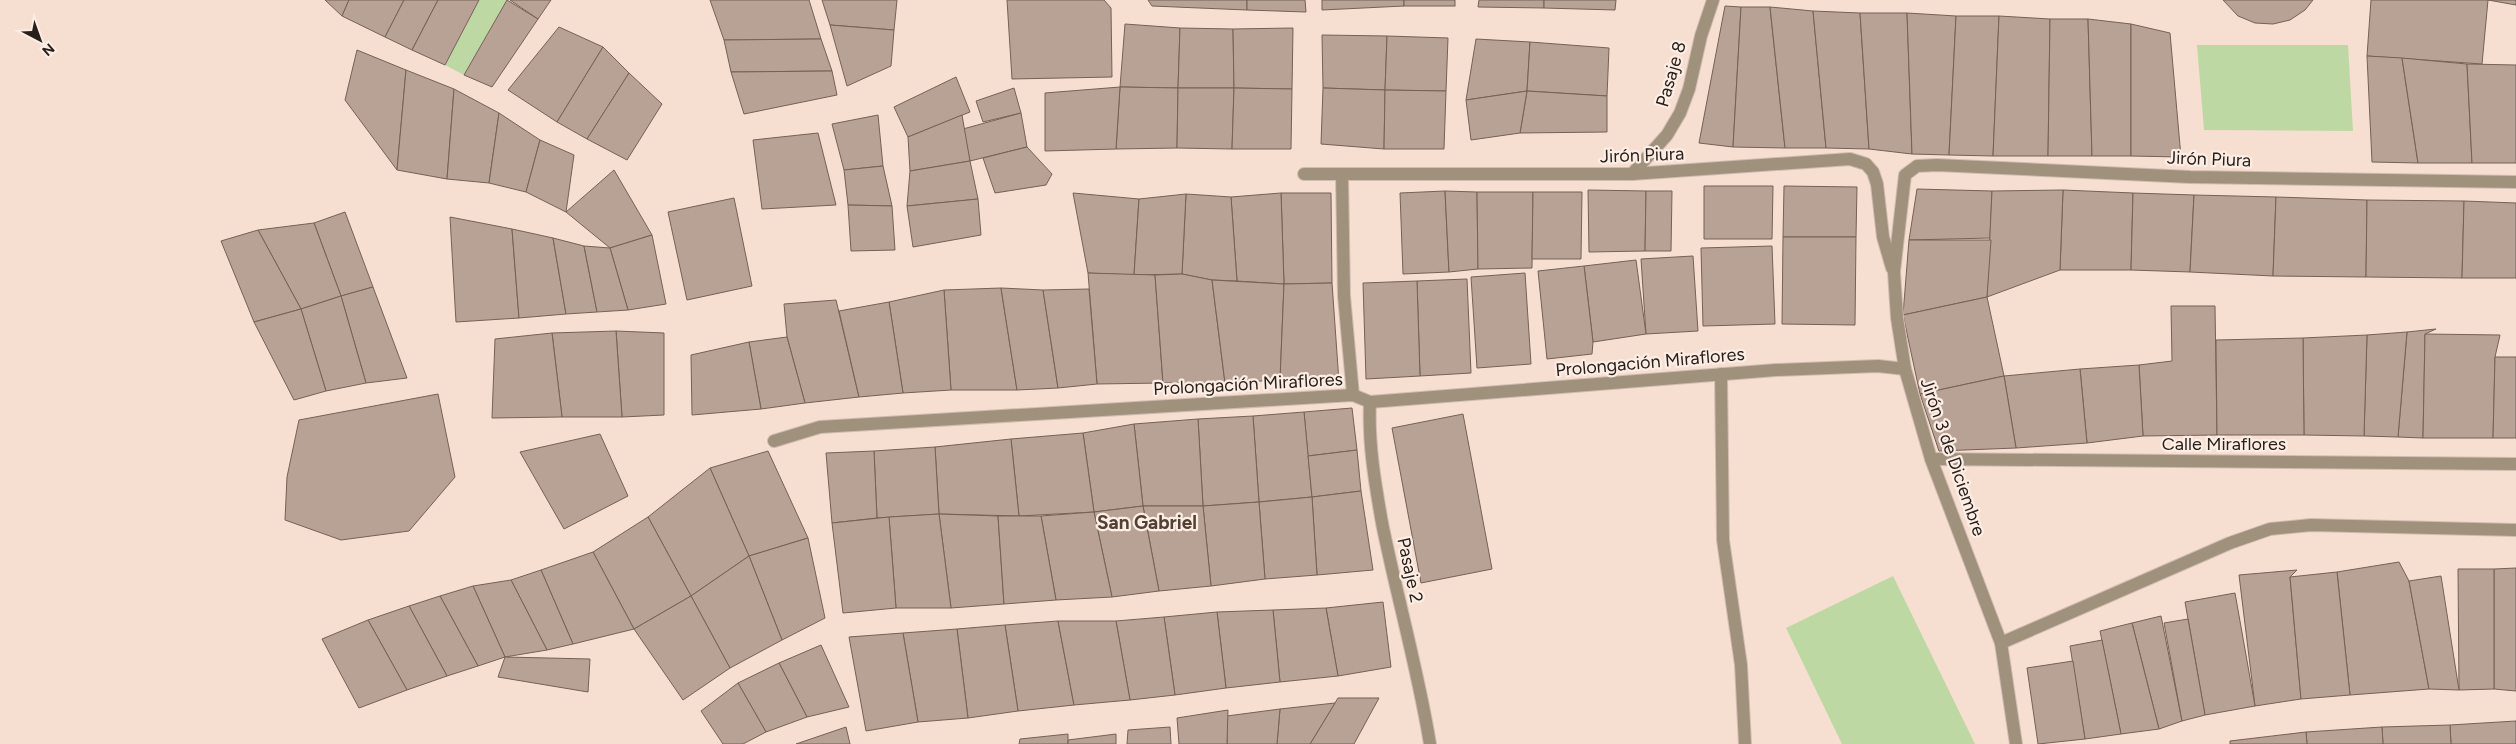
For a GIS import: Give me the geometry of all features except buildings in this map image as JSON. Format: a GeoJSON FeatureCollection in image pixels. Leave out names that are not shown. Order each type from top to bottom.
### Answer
{"type":"FeatureCollection","features":[{"type":"Feature","properties":{"kind":"street","name":"Pasaje 8"},"geometry":{"type":"LineString","coordinates":[[1632,174],[1667,135],[1680,113],[1689,90],[1701,36],[1713,0]]}},
{"type":"Feature","properties":{"kind":"street","name":"Jirón Piura"},"geometry":{"type":"LineString","coordinates":[[1304,174],[1632,174],[1850,159],[1866,164],[1873,172],[1877,184],[1882,237],[1894,272]]}},
{"type":"Feature","properties":{"kind":"street","name":"Jirón Piura"},"geometry":{"type":"LineString","coordinates":[[1905,175],[1917,166],[1937,165],[2190,177],[2516,182]]}},
{"type":"Feature","properties":{"kind":"street"},"geometry":{"type":"LineString","coordinates":[[1342,175],[1344,296],[1353,395]]}},
{"type":"Feature","properties":{"kind":"street","name":"Jirón 3 de Diciembre"},"geometry":{"type":"LineString","coordinates":[[1905,175],[1894,272],[1897,318],[1904,369],[1931,459],[2001,643],[2016,744]]}},
{"type":"Feature","properties":{"kind":"street","name":"Prolongación Miraflores"},"geometry":{"type":"LineString","coordinates":[[774,441],[820,427],[1353,395],[1370,402],[1721,374],[1878,366],[1904,369]]}},
{"type":"Feature","properties":{"kind":"street"},"geometry":{"type":"LineString","coordinates":[[1721,374],[1723,540],[1741,666],[1745,744]]}},
{"type":"Feature","properties":{"kind":"street","name":"Pasaje 2"},"geometry":{"type":"LineString","coordinates":[[1370,402],[1368,430],[1376,491],[1396,593],[1419,680],[1430,744]]}},
{"type":"Feature","properties":{"kind":"street","name":"Calle Miraflores"},"geometry":{"type":"LineString","coordinates":[[1931,459],[2516,464]]}},
{"type":"Feature","properties":{"kind":"street"},"geometry":{"type":"LineString","coordinates":[[2001,643],[2230,543],[2270,529],[2312,526],[2516,530]]}},
{"type":"Feature","properties":{"kind":"green space"},"geometry":{"type":"Polygon","coordinates":[[[479,0],[507,0],[464,75],[445,65],[479,0]]]}},
{"type":"Feature","properties":{"kind":"green space"},"geometry":{"type":"Polygon","coordinates":[[[2197,45],[2348,45],[2353,131],[2204,130],[2197,45]]]}},
{"type":"Feature","properties":{"kind":"green space"},"geometry":{"type":"Polygon","coordinates":[[[1893,576],[1975,744],[1842,744],[1786,628],[1893,576]]]}},
{"type":"Feature","properties":{"kind":"district","name":"San Gabriel"},"geometry":{"type":"Point","coordinates":[1147,522]}}]}
